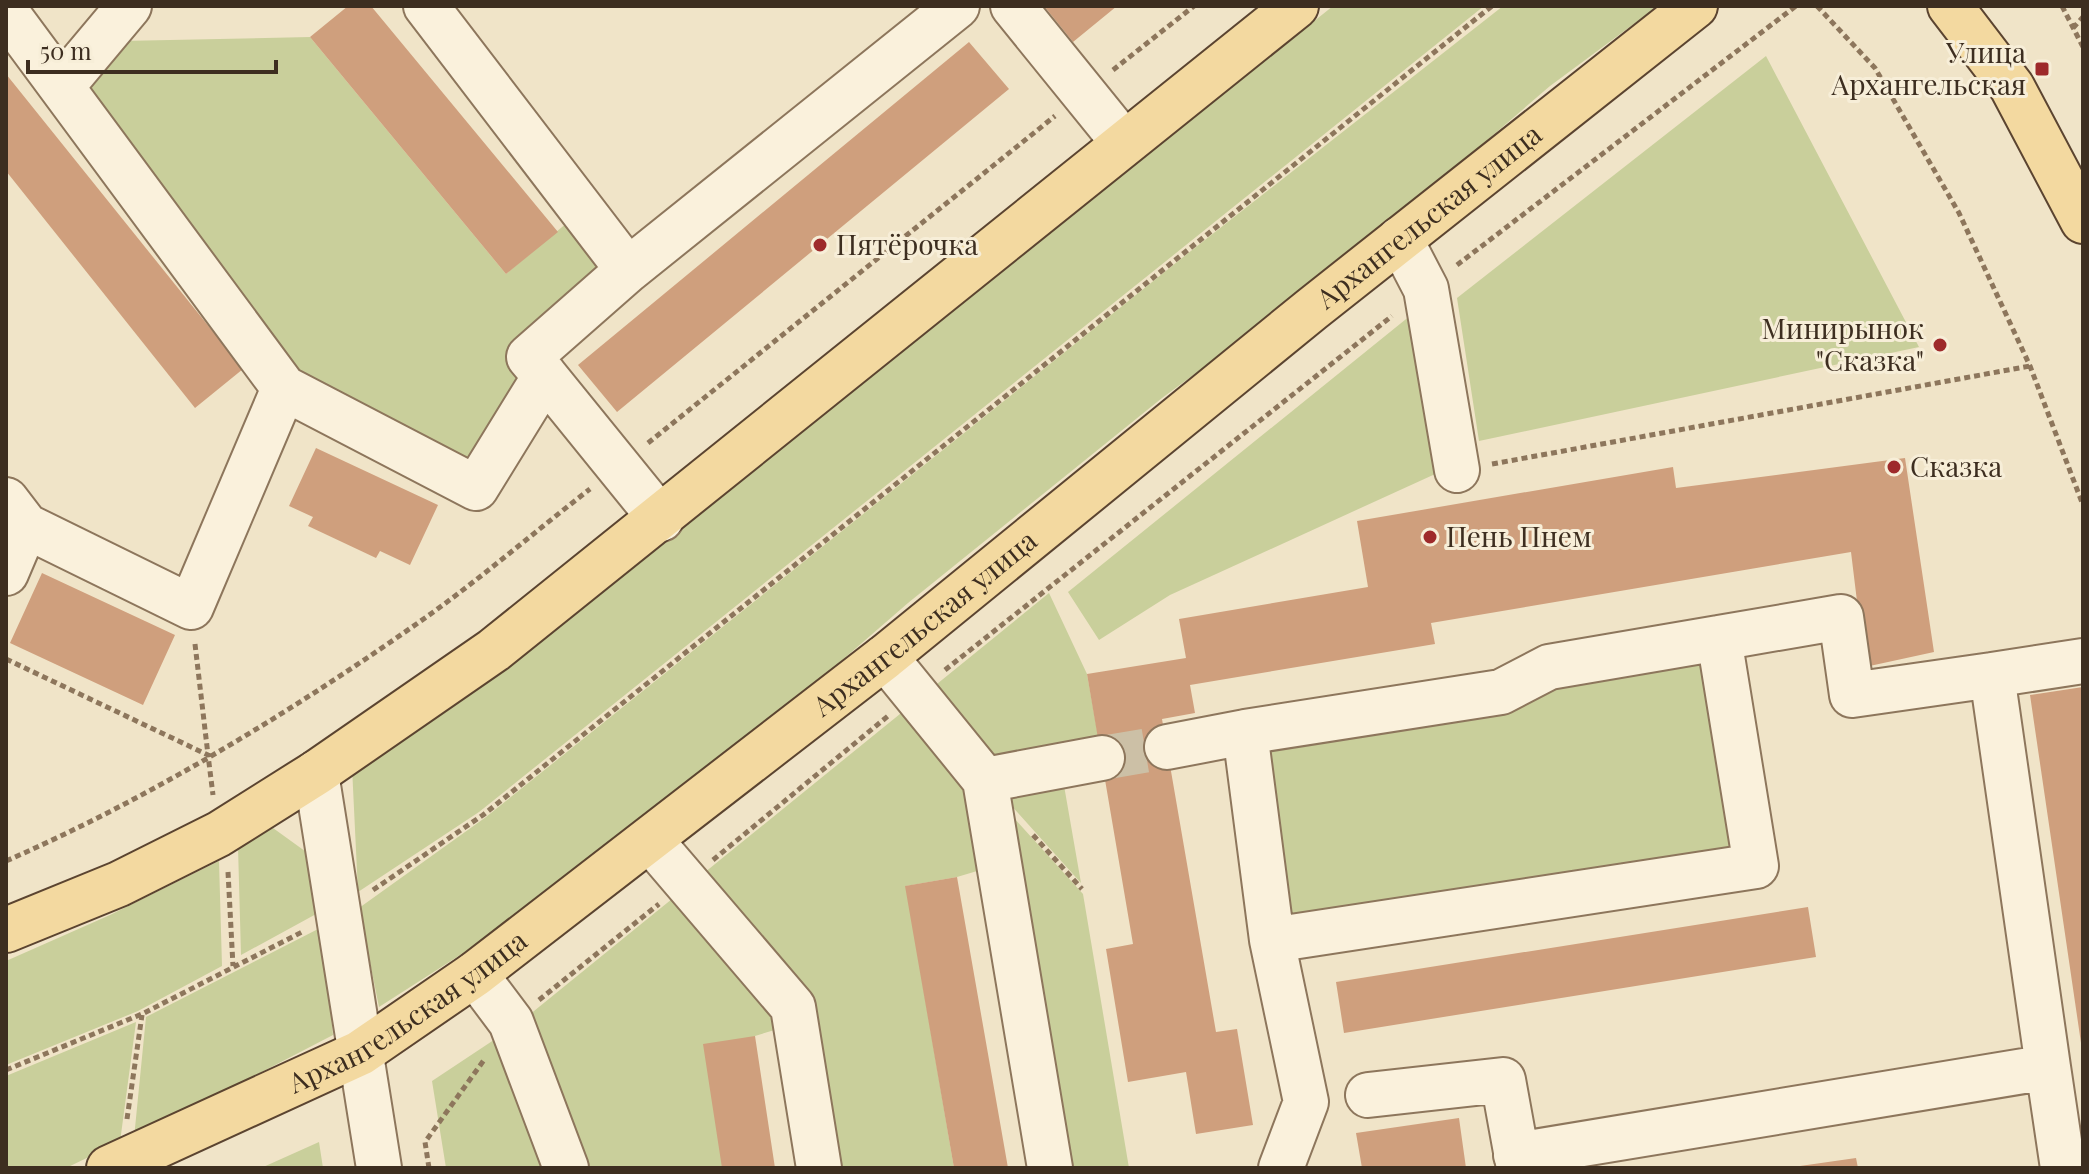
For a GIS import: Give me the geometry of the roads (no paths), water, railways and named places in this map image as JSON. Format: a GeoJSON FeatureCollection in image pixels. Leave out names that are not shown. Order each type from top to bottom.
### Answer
{"type":"FeatureCollection","features":[{"type":"Feature","properties":{"kind":"main road"},"geometry":{"type":"LineString","coordinates":[[6,930],[119,884],[219,834],[316,773],[494,650],[661,519],[1296,6]]}},
{"type":"Feature","properties":{"kind":"main road","name":"Архангельская улица"},"geometry":{"type":"LineString","coordinates":[[124,1164],[360,1053],[475,974],[651,841],[885,657],[1400,239],[1695,6]]}},
{"type":"Feature","properties":{"kind":"main road"},"geometry":{"type":"LineString","coordinates":[[1950,6],[2012,87],[2083,221]]}},
{"type":"Feature","properties":{"kind":"street"},"geometry":{"type":"LineString","coordinates":[[62,86],[129,6]]}},
{"type":"Feature","properties":{"kind":"street"},"geometry":{"type":"LineString","coordinates":[[426,6],[628,270]]}},
{"type":"Feature","properties":{"kind":"street"},"geometry":{"type":"LineString","coordinates":[[661,519],[529,357],[628,270],[957,6]]}},
{"type":"Feature","properties":{"kind":"street"},"geometry":{"type":"LineString","coordinates":[[1013,6],[1124,143]]}},
{"type":"Feature","properties":{"kind":"street"},"geometry":{"type":"LineString","coordinates":[[6,12],[284,388],[476,488],[545,376]]}},
{"type":"Feature","properties":{"kind":"street"},"geometry":{"type":"LineString","coordinates":[[1400,239],[1426,289],[1457,470]]}},
{"type":"Feature","properties":{"kind":"street"},"geometry":{"type":"LineString","coordinates":[[6,573],[16,513],[191,607],[284,388]]}},
{"type":"Feature","properties":{"kind":"street"},"geometry":{"type":"LineString","coordinates":[[1167,747],[1501,692],[1549,667],[1841,617],[1852,695],[2083,661]]}},
{"type":"Feature","properties":{"kind":"street"},"geometry":{"type":"LineString","coordinates":[[1272,940],[1756,866],[1719,638]]}},
{"type":"Feature","properties":{"kind":"street"},"geometry":{"type":"LineString","coordinates":[[885,657],[985,780],[1050,1168]]}},
{"type":"Feature","properties":{"kind":"street"},"geometry":{"type":"LineString","coordinates":[[1992,675],[2063,1168]]}},
{"type":"Feature","properties":{"kind":"street"},"geometry":{"type":"LineString","coordinates":[[1245,732],[1272,940],[1306,1102],[1281,1168]]}},
{"type":"Feature","properties":{"kind":"street"},"geometry":{"type":"LineString","coordinates":[[985,780],[1102,758]]}},
{"type":"Feature","properties":{"kind":"street"},"geometry":{"type":"LineString","coordinates":[[316,773],[379,1168]]}},
{"type":"Feature","properties":{"kind":"street"},"geometry":{"type":"LineString","coordinates":[[651,841],[793,1007],[819,1168]]}},
{"type":"Feature","properties":{"kind":"street"},"geometry":{"type":"LineString","coordinates":[[475,974],[511,1022],[566,1168]]}},
{"type":"Feature","properties":{"kind":"street"},"geometry":{"type":"LineString","coordinates":[[1368,1095],[1503,1080],[1517,1161],[2048,1067]]}},
{"type":"Feature","properties":{"kind":"tunnel"},"geometry":{"type":"LineString","coordinates":[[1102,758],[1167,747]]}},
{"type":"Feature","properties":{"kind":"place","name":"Улица Архангельская"},"geometry":{"type":"Point","coordinates":[2042,69]}},
{"type":"Feature","properties":{"kind":"place","name":"Пятёрочка"},"geometry":{"type":"Point","coordinates":[820,245]}},
{"type":"Feature","properties":{"kind":"place","name":"Минирынок \"Сказка\""},"geometry":{"type":"Point","coordinates":[1940,345]}},
{"type":"Feature","properties":{"kind":"place","name":"Сказка"},"geometry":{"type":"Point","coordinates":[1894,467]}},
{"type":"Feature","properties":{"kind":"place","name":"Пень Пнем"},"geometry":{"type":"Point","coordinates":[1430,537]}}]}
